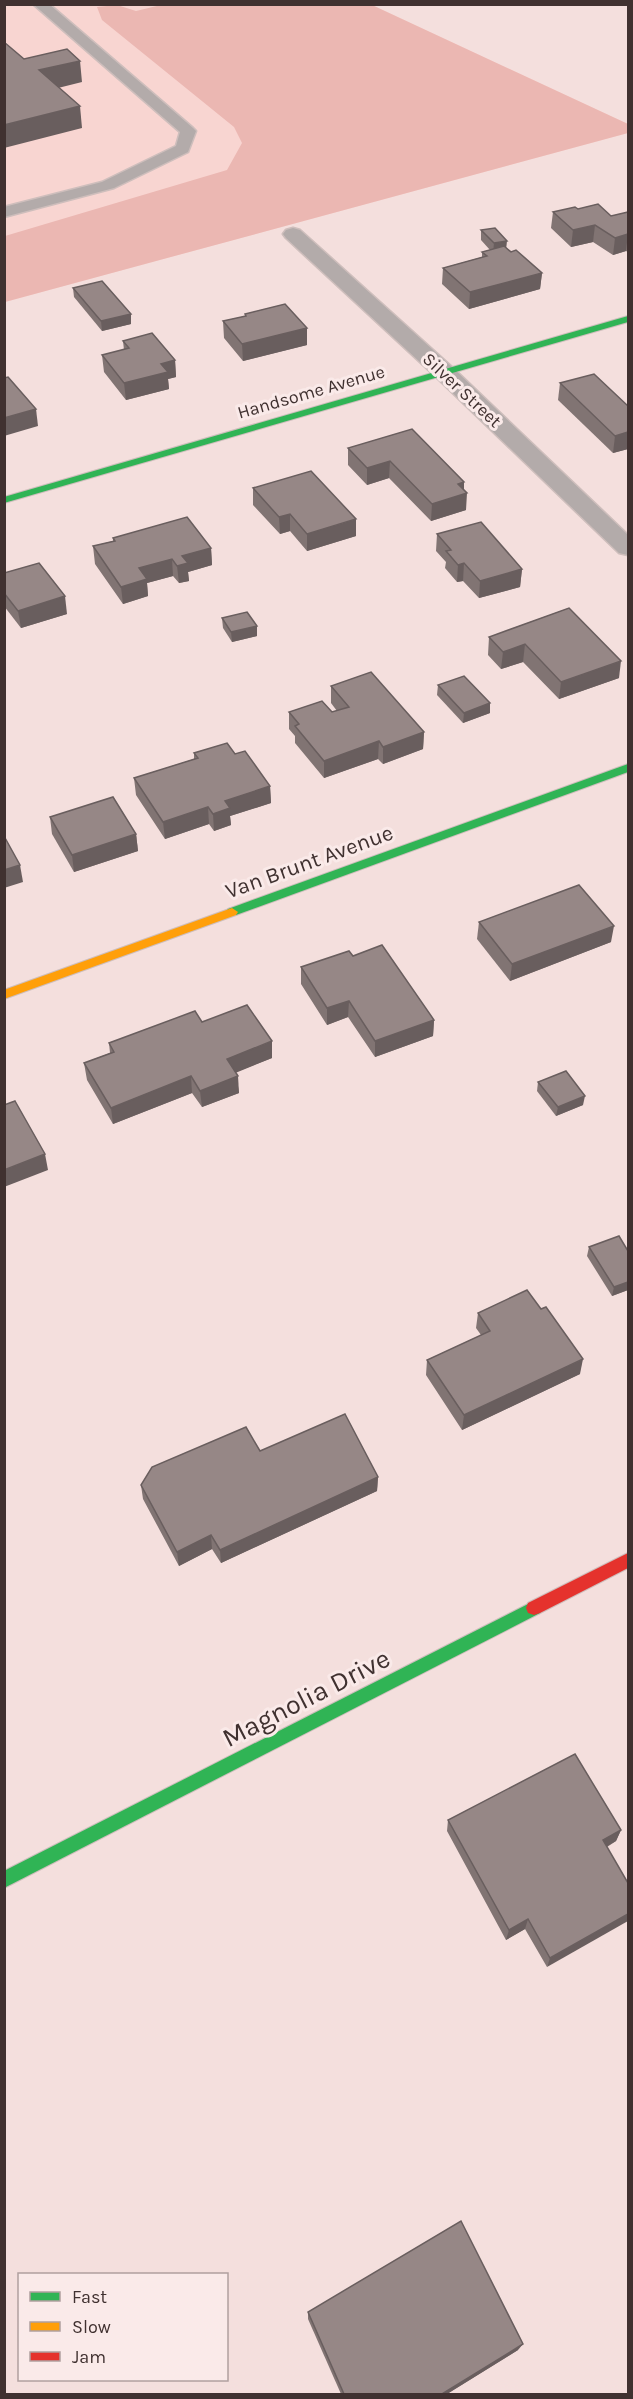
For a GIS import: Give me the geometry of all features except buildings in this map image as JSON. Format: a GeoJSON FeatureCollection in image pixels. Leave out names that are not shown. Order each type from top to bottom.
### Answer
{"type":"FeatureCollection","features":[{"type":"Feature","properties":{"kind":"street","name":"Silver Street"},"geometry":{"type":"LineString","coordinates":[[293,234],[444,372],[628,548]]}},
{"type":"Feature","properties":{"kind":"street","name":"Handsome Avenue"},"geometry":{"type":"LineString","coordinates":[[4,500],[628,319]]}},
{"type":"Feature","properties":{"kind":"street","name":"Van Brunt Avenue"},"geometry":{"type":"LineString","coordinates":[[4,994],[628,768]]}},
{"type":"Feature","properties":{"kind":"street","name":"Magnolia Drive"},"geometry":{"type":"LineString","coordinates":[[4,1880],[628,1560]]}},
{"type":"Feature","properties":{"kind":"lane"},"geometry":{"type":"LineString","coordinates":[[4,212],[108,186],[183,149],[188,131],[40,4]]}},
{"type":"Feature","properties":{"kind":"shaded area"},"geometry":{"type":"Polygon","coordinates":[[[5,5],[372,5],[628,124],[628,133],[5,302],[5,5]]]}},
{"type":"Feature","properties":{"kind":"shaded area"},"geometry":{"type":"Polygon","coordinates":[[[117,5],[136,11],[161,5],[372,5],[628,124],[628,133],[5,302],[5,236],[227,170],[242,143],[234,127],[102,20],[97,7],[117,5]]]}},
{"type":"Feature","properties":{"kind":"traffic: fast"},"geometry":{"type":"LineString","coordinates":[[4,500],[628,319]]}},
{"type":"Feature","properties":{"kind":"traffic: fast"},"geometry":{"type":"LineString","coordinates":[[232,912],[628,768]]}},
{"type":"Feature","properties":{"kind":"traffic: fast"},"geometry":{"type":"LineString","coordinates":[[4,1880],[534,1608]]}},
{"type":"Feature","properties":{"kind":"traffic: slow"},"geometry":{"type":"LineString","coordinates":[[4,995],[232,912]]}},
{"type":"Feature","properties":{"kind":"traffic: jam"},"geometry":{"type":"LineString","coordinates":[[534,1608],[628,1560]]}}]}
